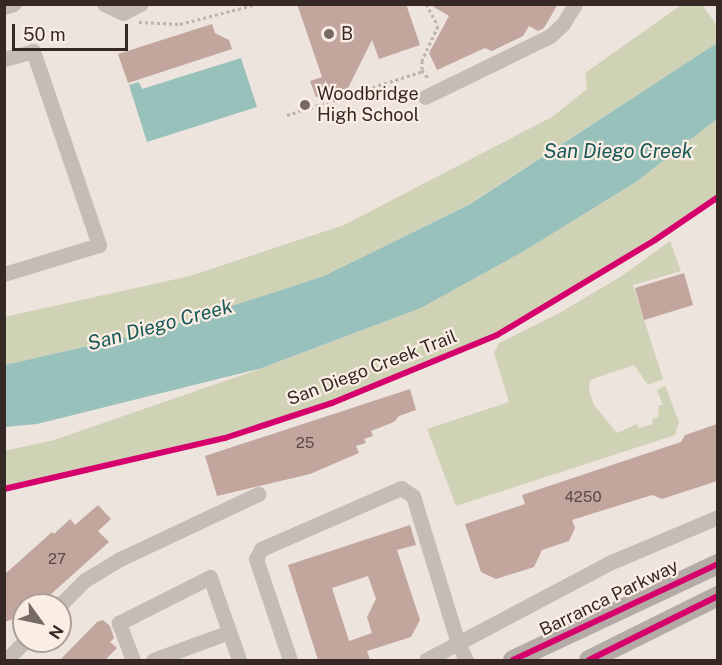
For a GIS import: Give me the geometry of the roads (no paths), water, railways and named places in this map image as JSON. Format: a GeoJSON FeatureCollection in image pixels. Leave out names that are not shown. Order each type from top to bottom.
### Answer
{"type":"FeatureCollection","features":[{"type":"Feature","properties":{"kind":"main road","name":"Barranca Parkway"},"geometry":{"type":"LineString","coordinates":[[513,660],[717,564]]}},
{"type":"Feature","properties":{"kind":"main road"},"geometry":{"type":"LineString","coordinates":[[589,660],[717,596]]}},
{"type":"Feature","properties":{"kind":"street"},"geometry":{"type":"LineString","coordinates":[[4,8],[14,4]]}},
{"type":"Feature","properties":{"kind":"street"},"geometry":{"type":"LineString","coordinates":[[104,4],[123,14],[141,4]]}},
{"type":"Feature","properties":{"kind":"street"},"geometry":{"type":"LineString","coordinates":[[425,97],[550,36],[563,24],[575,4]]}},
{"type":"Feature","properties":{"kind":"street"},"geometry":{"type":"LineString","coordinates":[[4,59],[33,51],[99,245],[4,274]]}},
{"type":"Feature","properties":{"kind":"street"},"geometry":{"type":"LineString","coordinates":[[290,660],[256,560],[261,549],[401,488],[413,496],[458,643],[466,660]]}},
{"type":"Feature","properties":{"kind":"street"},"geometry":{"type":"LineString","coordinates":[[72,593],[85,580],[120,559],[258,494]]}},
{"type":"Feature","properties":{"kind":"street"},"geometry":{"type":"LineString","coordinates":[[426,660],[609,563],[717,517]]}},
{"type":"Feature","properties":{"kind":"street"},"geometry":{"type":"LineString","coordinates":[[133,660],[119,623],[210,577],[239,660]]}},
{"type":"Feature","properties":{"kind":"street"},"geometry":{"type":"LineString","coordinates":[[153,660],[229,632]]}},
{"type":"Feature","properties":{"kind":"water","name":"San Diego Creek"},"geometry":{"type":"Polygon","coordinates":[[[717,43],[717,119],[636,182],[524,251],[421,308],[262,368],[37,424],[5,427],[5,365],[158,330],[324,276],[470,204],[717,43]]]}},
{"type":"Feature","properties":{"kind":"water"},"geometry":{"type":"Polygon","coordinates":[[[241,58],[257,107],[147,142],[129,85],[139,82],[142,89],[241,58]]]}},
{"type":"Feature","properties":{"kind":"place","name":"B"},"geometry":{"type":"Point","coordinates":[329,34]}},
{"type":"Feature","properties":{"kind":"place","name":"Woodbridge High School"},"geometry":{"type":"Point","coordinates":[305,105]}}]}
